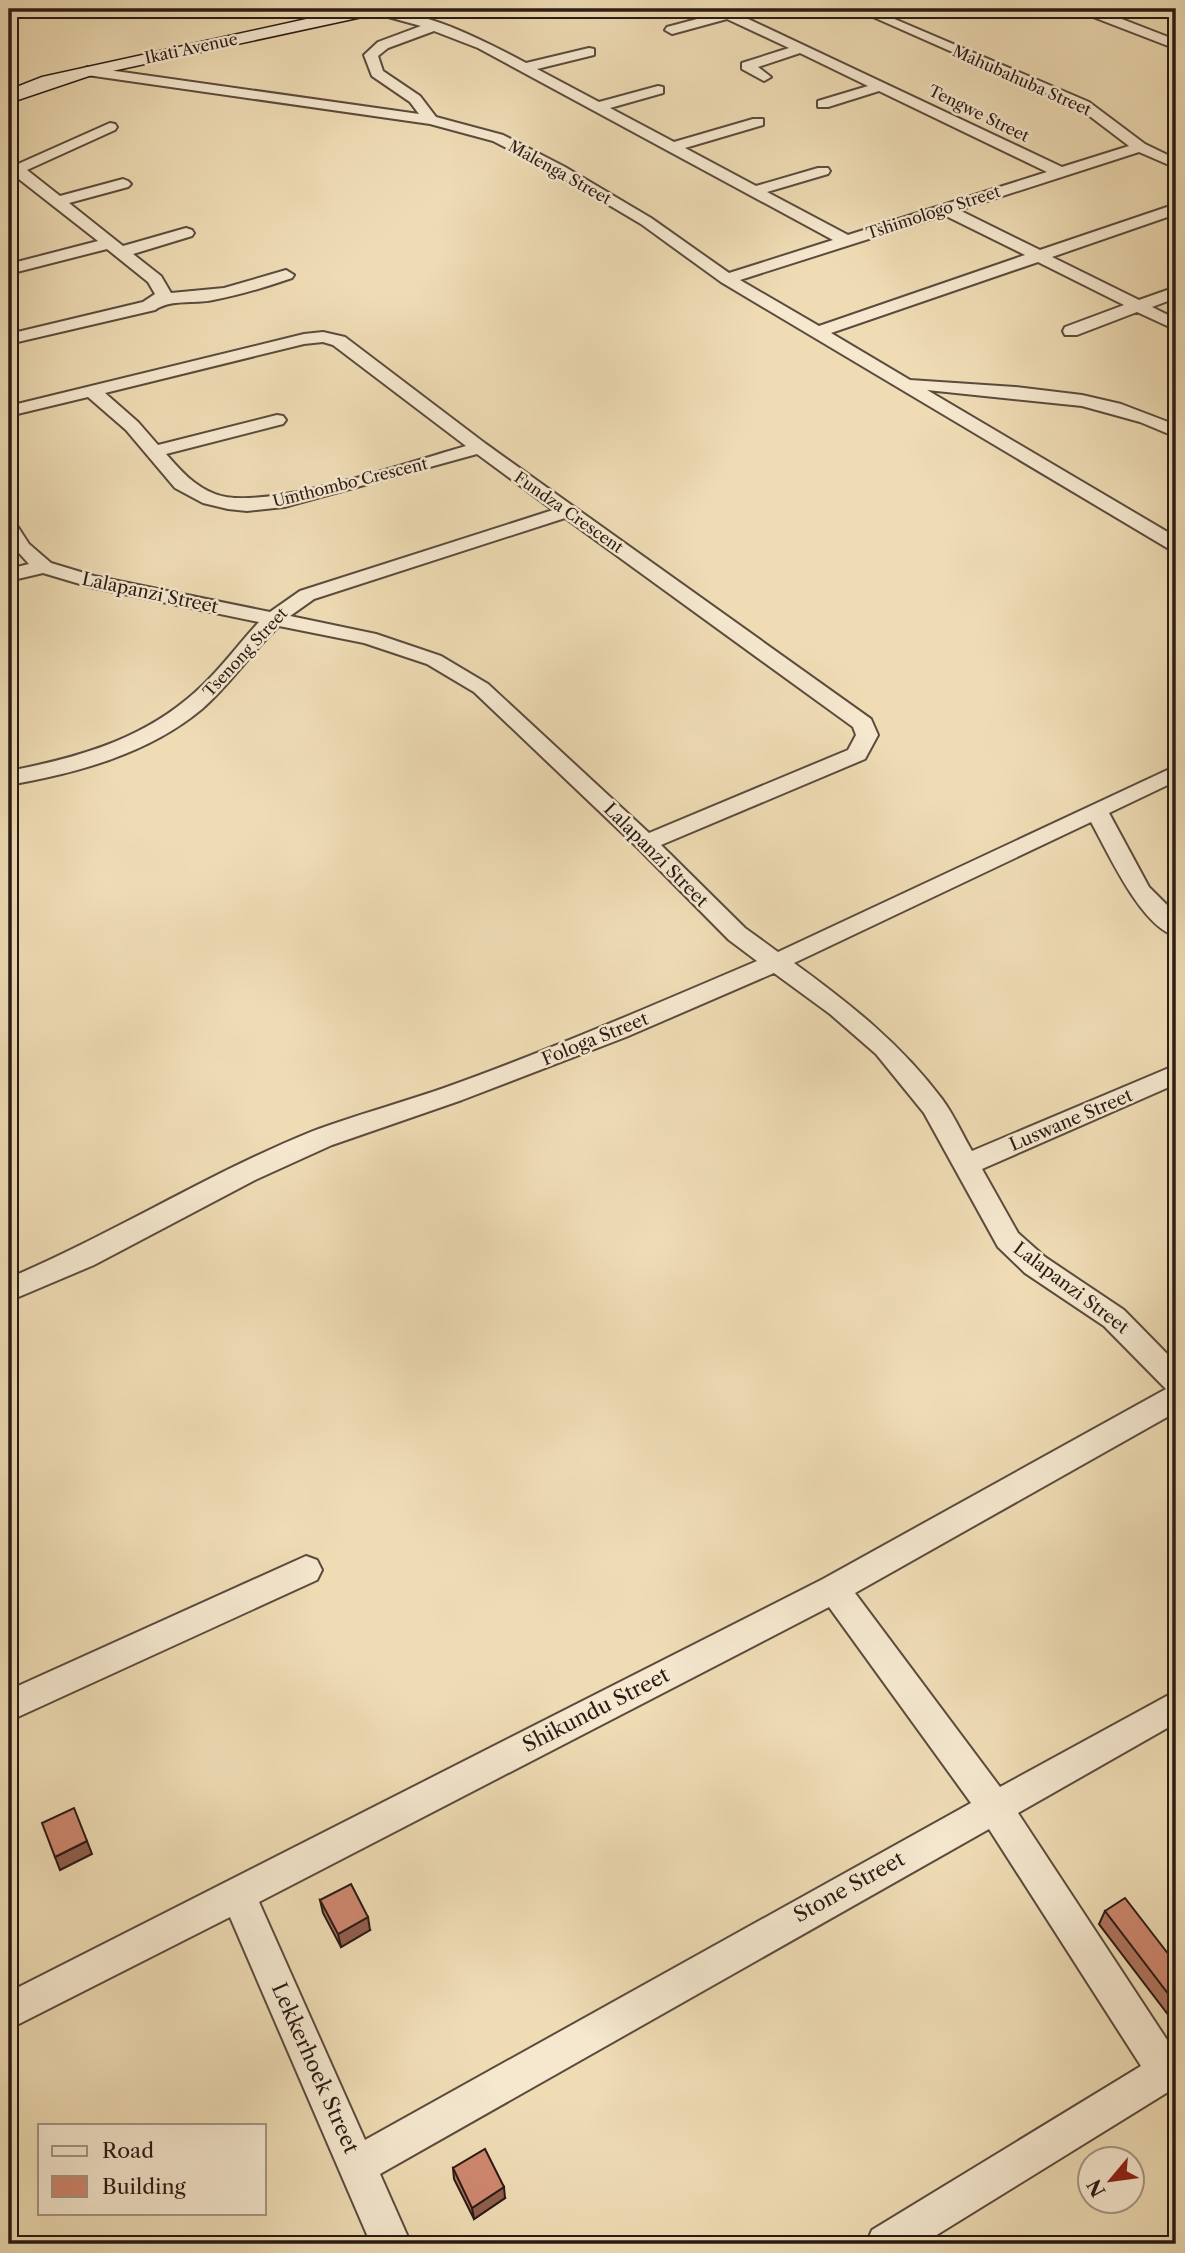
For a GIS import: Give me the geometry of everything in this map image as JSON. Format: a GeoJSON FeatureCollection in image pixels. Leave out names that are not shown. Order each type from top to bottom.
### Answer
{"type":"FeatureCollection","features":[{"type":"Feature","properties":{"kind":"street"},"geometry":{"type":"LineString","coordinates":[[376,9],[434,26],[483,45],[845,240]]}},
{"type":"Feature","properties":{"kind":"street","name":"Ikati Avenue"},"geometry":{"type":"LineString","coordinates":[[9,97],[87,71],[351,11],[376,9]]}},
{"type":"Feature","properties":{"kind":"street","name":"Mahubahuba Street"},"geometry":{"type":"LineString","coordinates":[[861,9],[1084,105],[1114,124],[1140,146],[1176,164]]}},
{"type":"Feature","properties":{"kind":"street"},"geometry":{"type":"LineString","coordinates":[[1085,9],[1176,45]]}},
{"type":"Feature","properties":{"kind":"street","name":"Tengwe Street"},"geometry":{"type":"LineString","coordinates":[[672,30],[723,11],[1060,172]]}},
{"type":"Feature","properties":{"kind":"street"},"geometry":{"type":"LineString","coordinates":[[431,120],[415,99],[377,73],[371,55],[383,45],[434,26]]}},
{"type":"Feature","properties":{"kind":"street"},"geometry":{"type":"LineString","coordinates":[[764,77],[747,66],[803,48]]}},
{"type":"Feature","properties":{"kind":"street"},"geometry":{"type":"LineString","coordinates":[[526,67],[589,52]]}},
{"type":"Feature","properties":{"kind":"street"},"geometry":{"type":"LineString","coordinates":[[87,71],[431,120]]}},
{"type":"Feature","properties":{"kind":"street"},"geometry":{"type":"LineString","coordinates":[[823,104],[882,86]]}},
{"type":"Feature","properties":{"kind":"street"},"geometry":{"type":"LineString","coordinates":[[597,107],[659,90]]}},
{"type":"Feature","properties":{"kind":"street","name":"Malenga Street"},"geometry":{"type":"LineString","coordinates":[[431,120],[498,138],[534,155],[646,221],[727,279],[906,384],[1094,402],[1130,411],[1176,432]]}},
{"type":"Feature","properties":{"kind":"street"},"geometry":{"type":"LineString","coordinates":[[672,147],[758,122]]}},
{"type":"Feature","properties":{"kind":"street"},"geometry":{"type":"LineString","coordinates":[[12,171],[110,127]]}},
{"type":"Feature","properties":{"kind":"street","name":"Tshimologo Street"},"geometry":{"type":"LineString","coordinates":[[727,279],[1140,146]]}},
{"type":"Feature","properties":{"kind":"street"},"geometry":{"type":"LineString","coordinates":[[12,171],[57,202],[156,279],[162,288],[161,298]]}},
{"type":"Feature","properties":{"kind":"street"},"geometry":{"type":"LineString","coordinates":[[755,191],[823,171]]}},
{"type":"Feature","properties":{"kind":"street"},"geometry":{"type":"LineString","coordinates":[[57,202],[123,184]]}},
{"type":"Feature","properties":{"kind":"street"},"geometry":{"type":"LineString","coordinates":[[945,209],[1176,325]]}},
{"type":"Feature","properties":{"kind":"street"},"geometry":{"type":"LineString","coordinates":[[817,332],[1176,209]]}},
{"type":"Feature","properties":{"kind":"street"},"geometry":{"type":"LineString","coordinates":[[9,269],[186,233]]}},
{"type":"Feature","properties":{"kind":"street"},"geometry":{"type":"LineString","coordinates":[[9,339],[149,306],[161,298],[186,300],[211,297],[286,275]]}},
{"type":"Feature","properties":{"kind":"street"},"geometry":{"type":"LineString","coordinates":[[1071,331],[1176,292]]}},
{"type":"Feature","properties":{"kind":"street","name":"Fundza Crescent"},"geometry":{"type":"LineString","coordinates":[[9,411],[304,339],[323,337],[343,343],[480,448],[863,724],[867,735],[857,754],[845,761],[646,843]]}},
{"type":"Feature","properties":{"kind":"street"},"geometry":{"type":"LineString","coordinates":[[906,384],[1176,544]]}},
{"type":"Feature","properties":{"kind":"street","name":"Umthombo Crescent"},"geometry":{"type":"LineString","coordinates":[[93,392],[132,426],[174,477],[195,493],[210,499],[247,505],[294,498],[480,448]]}},
{"type":"Feature","properties":{"kind":"street"},"geometry":{"type":"LineString","coordinates":[[153,452],[277,420]]}},
{"type":"Feature","properties":{"kind":"street","name":"Tsenong Street"},"geometry":{"type":"LineString","coordinates":[[9,778],[85,762],[119,748],[174,719],[206,694],[273,618],[293,602],[324,588],[568,511]]}},
{"type":"Feature","properties":{"kind":"street","name":"Lalapanzi Street"},"geometry":{"type":"LineString","coordinates":[[9,528],[22,548],[44,567],[90,581],[369,638],[434,660],[459,673],[505,709],[737,934],[839,1007],[907,1072],[934,1107],[997,1224],[1020,1253],[1114,1318],[1176,1381]]}},
{"type":"Feature","properties":{"kind":"street"},"geometry":{"type":"LineString","coordinates":[[9,575],[44,567]]}},
{"type":"Feature","properties":{"kind":"street","name":"Fologa Street"},"geometry":{"type":"LineString","coordinates":[[9,1290],[84,1258],[246,1173],[323,1138],[558,1055],[774,963],[1176,774]]}},
{"type":"Feature","properties":{"kind":"street"},"geometry":{"type":"LineString","coordinates":[[1097,811],[1140,891],[1176,928]]}},
{"type":"Feature","properties":{"kind":"street","name":"Luswane Street"},"geometry":{"type":"LineString","coordinates":[[966,1165],[1176,1074]]}},
{"type":"Feature","properties":{"kind":"street","name":"Shikundu Street"},"geometry":{"type":"LineString","coordinates":[[9,2011],[834,1589],[1176,1398]]}},
{"type":"Feature","properties":{"kind":"street"},"geometry":{"type":"LineString","coordinates":[[9,1706],[306,1570]]}},
{"type":"Feature","properties":{"kind":"street"},"geometry":{"type":"LineString","coordinates":[[834,1589],[994,1806],[1171,2069],[886,2244]]}},
{"type":"Feature","properties":{"kind":"street","name":"Stone Street"},"geometry":{"type":"LineString","coordinates":[[358,2165],[1176,1706]]}},
{"type":"Feature","properties":{"kind":"street","name":"Lekkerhoek Street"},"geometry":{"type":"LineString","coordinates":[[237,1893],[391,2244]]}},
{"type":"Feature","properties":{"kind":"building"},"geometry":{"type":"Polygon","coordinates":[[[74,1808],[87,1841],[55,1857],[42,1823],[74,1808]]]}},
{"type":"Feature","properties":{"kind":"building"},"geometry":{"type":"Polygon","coordinates":[[[351,1884],[368,1917],[338,1934],[320,1900],[351,1884]]]}},
{"type":"Feature","properties":{"kind":"building"},"geometry":{"type":"Polygon","coordinates":[[[1125,1898],[1176,1964],[1176,2004],[1105,1911],[1125,1898]]]}},
{"type":"Feature","properties":{"kind":"building"},"geometry":{"type":"Polygon","coordinates":[[[485,2149],[504,2187],[472,2208],[453,2168],[485,2149]]]}}]}
